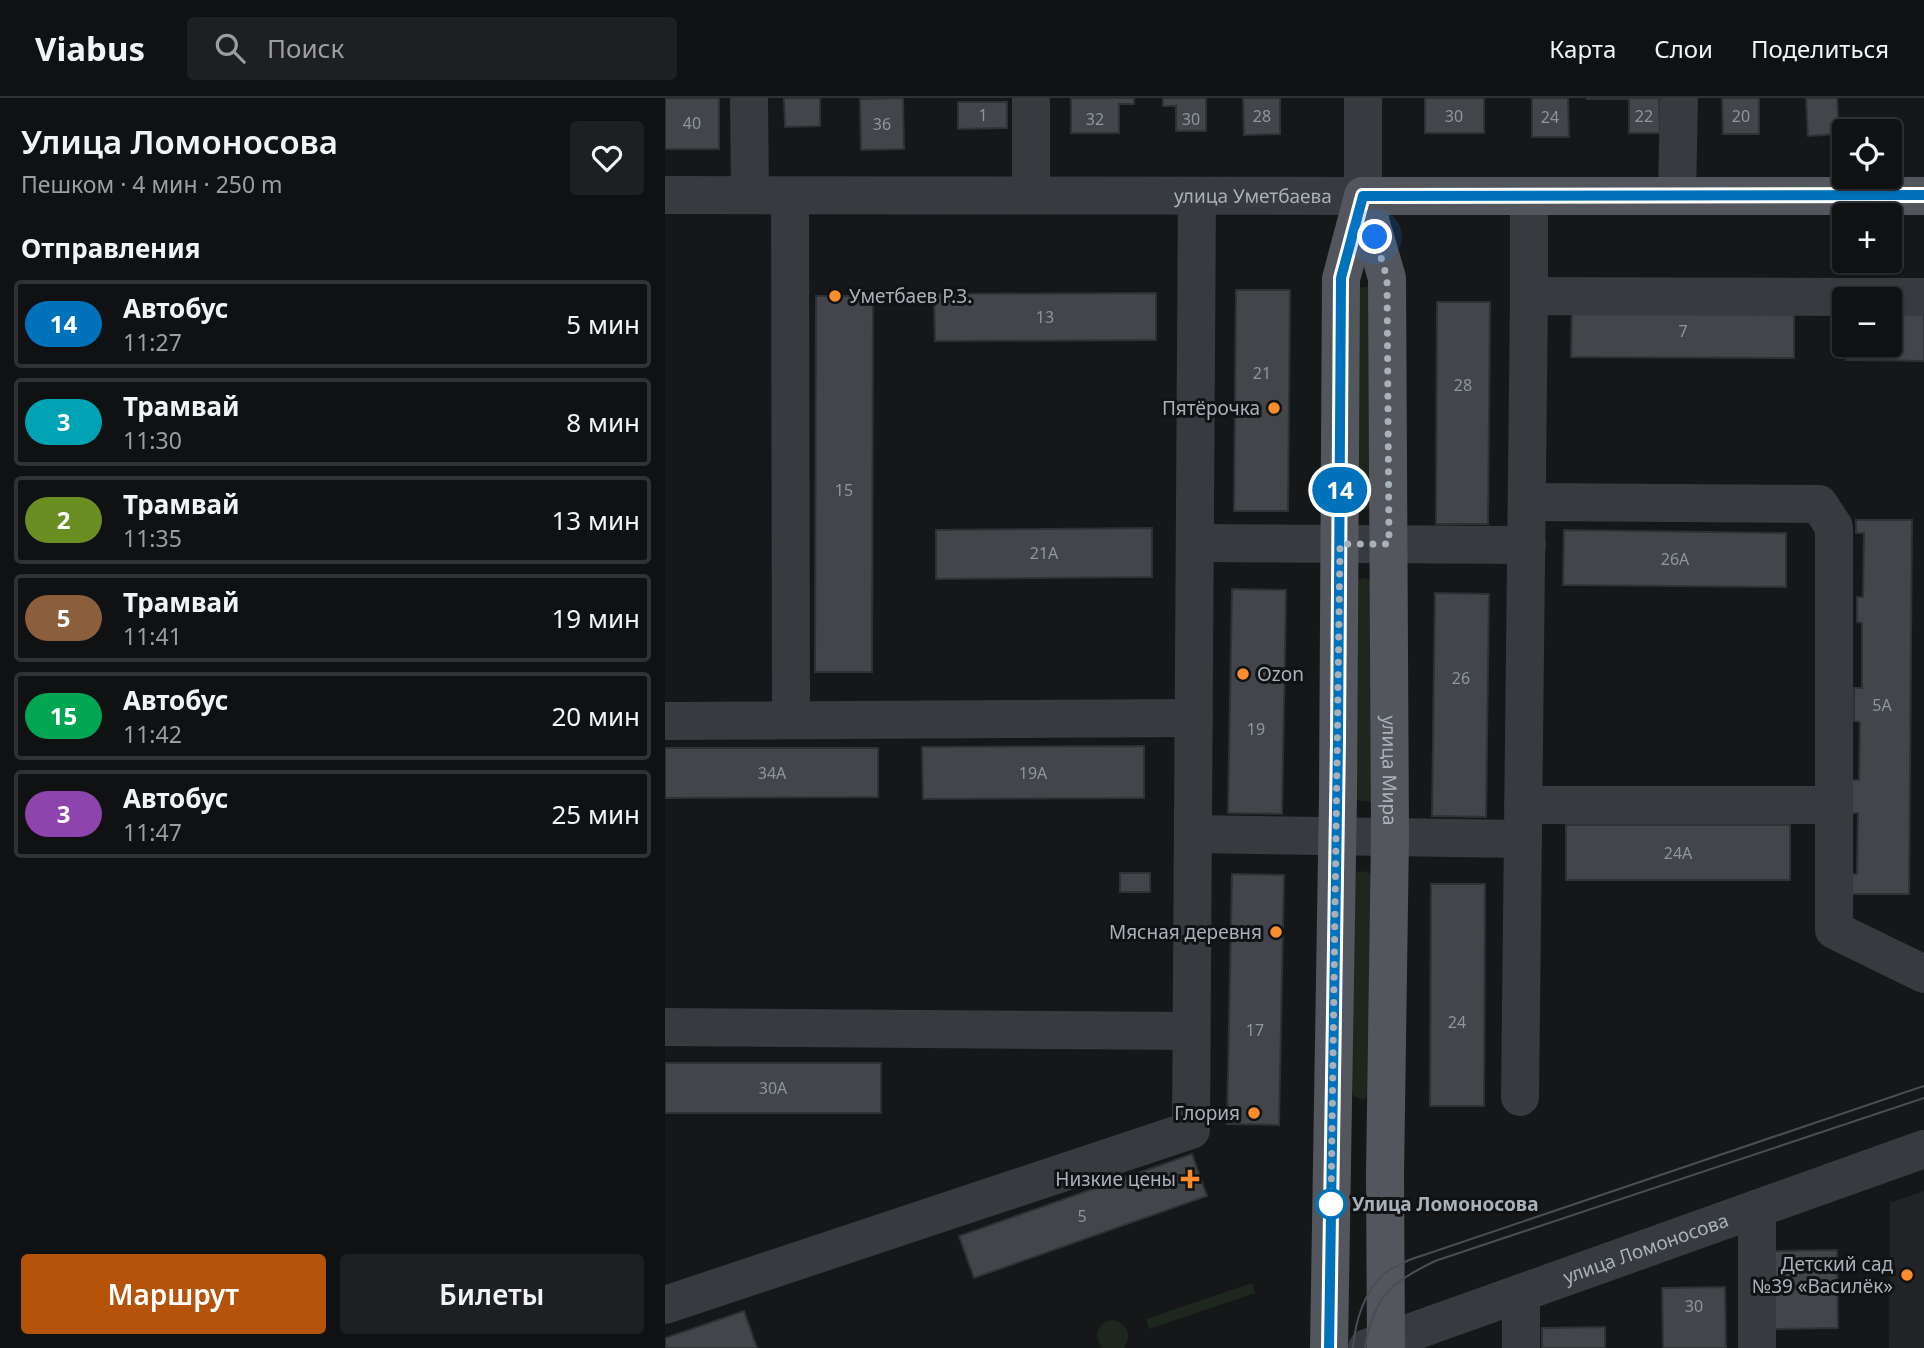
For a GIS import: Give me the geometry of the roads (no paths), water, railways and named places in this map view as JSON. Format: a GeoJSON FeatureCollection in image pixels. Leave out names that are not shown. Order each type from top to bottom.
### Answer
{"type":"FeatureCollection","features":[{"type":"Feature","properties":{"kind":"main road","name":"улица Уметбаева"},"geometry":{"type":"LineString","coordinates":[[1363,196],[1924,195]]}},
{"type":"Feature","properties":{"kind":"main road","name":"улица Мира"},"geometry":{"type":"LineString","coordinates":[[1329,1348],[1337,836],[1341,278],[1363,196]]}},
{"type":"Feature","properties":{"kind":"main road","name":"улица Мира"},"geometry":{"type":"LineString","coordinates":[[1363,196],[1387,278],[1390,837],[1385,1175],[1379,1346]]}},
{"type":"Feature","properties":{"kind":"street"},"geometry":{"type":"LineString","coordinates":[[749,98],[750,195]]}},
{"type":"Feature","properties":{"kind":"street"},"geometry":{"type":"LineString","coordinates":[[1031,98],[1031,195]]}},
{"type":"Feature","properties":{"kind":"street","name":"улица Мира"},"geometry":{"type":"LineString","coordinates":[[1363,98],[1363,196]]}},
{"type":"Feature","properties":{"kind":"street"},"geometry":{"type":"LineString","coordinates":[[1677,196],[1679,98]]}},
{"type":"Feature","properties":{"kind":"street","name":"улица Уметбаева"},"geometry":{"type":"LineString","coordinates":[[665,195],[1363,196]]}},
{"type":"Feature","properties":{"kind":"street"},"geometry":{"type":"LineString","coordinates":[[790,196],[791,720]]}},
{"type":"Feature","properties":{"kind":"street"},"geometry":{"type":"LineString","coordinates":[[665,1305],[1191,1130],[1197,196]]}},
{"type":"Feature","properties":{"kind":"street"},"geometry":{"type":"LineString","coordinates":[[1520,1097],[1529,196]]}},
{"type":"Feature","properties":{"kind":"street"},"geometry":{"type":"LineString","coordinates":[[1529,296],[1924,297]]}},
{"type":"Feature","properties":{"kind":"street"},"geometry":{"type":"LineString","coordinates":[[1527,502],[1819,504],[1834,527],[1834,930],[1924,974]]}},
{"type":"Feature","properties":{"kind":"street"},"geometry":{"type":"LineString","coordinates":[[1195,543],[1527,545]]}},
{"type":"Feature","properties":{"kind":"street"},"geometry":{"type":"LineString","coordinates":[[665,721],[1194,718]]}},
{"type":"Feature","properties":{"kind":"street"},"geometry":{"type":"LineString","coordinates":[[1193,834],[1390,837],[1523,822],[1834,805]]}},
{"type":"Feature","properties":{"kind":"street"},"geometry":{"type":"LineString","coordinates":[[665,1027],[1191,1031]]}},
{"type":"Feature","properties":{"kind":"street","name":"улица Ломоносова"},"geometry":{"type":"LineString","coordinates":[[1379,1346],[1924,1149]]}},
{"type":"Feature","properties":{"kind":"street"},"geometry":{"type":"LineString","coordinates":[[1757,1209],[1758,1348]]}},
{"type":"Feature","properties":{"kind":"street"},"geometry":{"type":"LineString","coordinates":[[1521,1293],[1521,1348]]}},
{"type":"Feature","properties":{"kind":"tram line"},"geometry":{"type":"LineString","coordinates":[[1353,1348],[1358,1318],[1371,1289],[1385,1273],[1409,1260],[1924,1086]]}},
{"type":"Feature","properties":{"kind":"tram line"},"geometry":{"type":"LineString","coordinates":[[1365,1348],[1373,1316],[1386,1294],[1406,1277],[1435,1261],[1924,1098]]}},
{"type":"Feature","properties":{"kind":"place","name":"Уметбаев Р.З."},"geometry":{"type":"Point","coordinates":[835,296]}},
{"type":"Feature","properties":{"kind":"place","name":"Пятёрочка"},"geometry":{"type":"Point","coordinates":[1274,408]}},
{"type":"Feature","properties":{"kind":"place","name":"Ozon"},"geometry":{"type":"Point","coordinates":[1243,674]}},
{"type":"Feature","properties":{"kind":"place","name":"Мясная деревня"},"geometry":{"type":"Point","coordinates":[1276,932]}},
{"type":"Feature","properties":{"kind":"place","name":"Глория"},"geometry":{"type":"Point","coordinates":[1254,1113]}},
{"type":"Feature","properties":{"kind":"place","name":"Низкие цены"},"geometry":{"type":"Point","coordinates":[1190,1179]}},
{"type":"Feature","properties":{"kind":"place","name":"Улица Ломоносова"},"geometry":{"type":"Point","coordinates":[1331,1204]}},
{"type":"Feature","properties":{"kind":"place","name":"Детский сад №39 «Василёк»"},"geometry":{"type":"Point","coordinates":[1907,1275]}}]}
